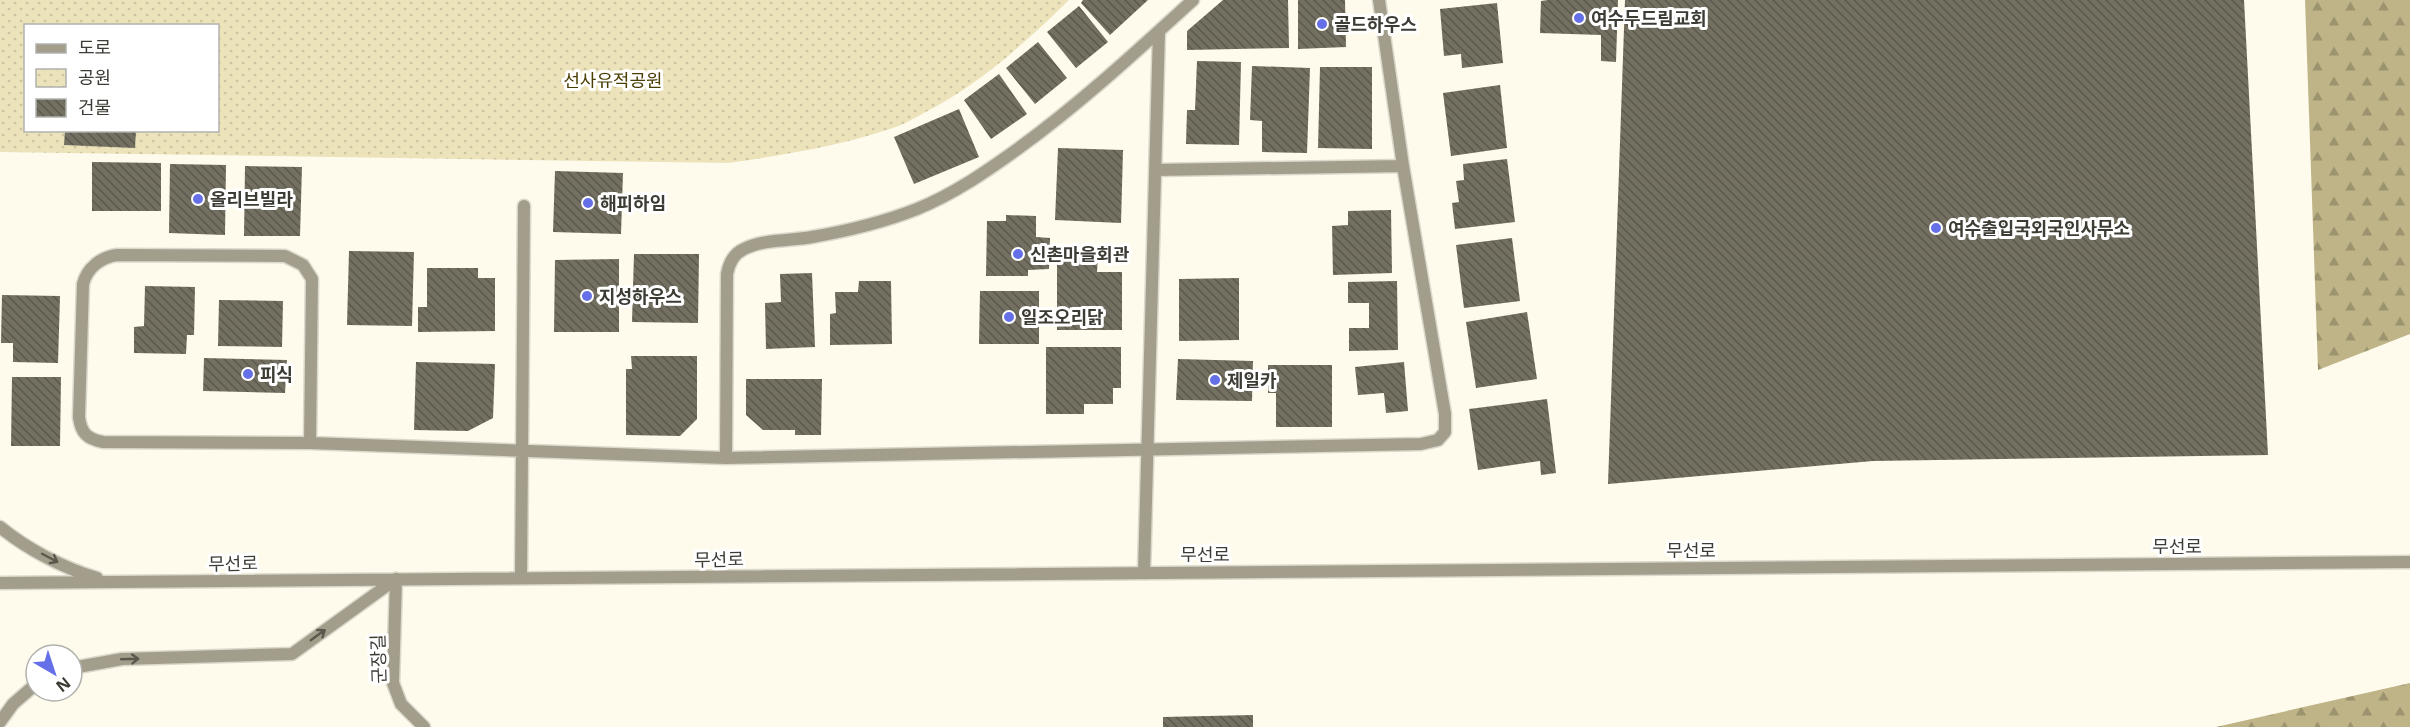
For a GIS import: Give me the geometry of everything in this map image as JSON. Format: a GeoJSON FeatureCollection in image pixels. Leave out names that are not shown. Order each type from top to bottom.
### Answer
{"type":"FeatureCollection","features":[{"type":"Feature","properties":{"kind":"street"},"geometry":{"type":"LineString","coordinates":[[726,458],[727,274],[729,263],[736,254],[756,245],[812,237],[867,225],[916,209],[956,190],[1058,120],[1193,0]]}},
{"type":"Feature","properties":{"kind":"street"},"geometry":{"type":"LineString","coordinates":[[310,443],[312,279],[310,272],[303,265],[285,256],[117,255],[98,262],[89,271],[82,284],[81,428],[86,436],[103,442],[310,443],[726,458],[1432,442],[1443,436],[1445,432],[1445,414],[1403,166],[1379,0]]}},
{"type":"Feature","properties":{"kind":"street"},"geometry":{"type":"LineString","coordinates":[[1144,573],[1159,31]]}},
{"type":"Feature","properties":{"kind":"street"},"geometry":{"type":"LineString","coordinates":[[1156,170],[1403,166]]}},
{"type":"Feature","properties":{"kind":"street"},"geometry":{"type":"LineString","coordinates":[[521,578],[524,206]]}},
{"type":"Feature","properties":{"kind":"street"},"geometry":{"type":"LineString","coordinates":[[0,527],[56,561],[81,573],[111,582]]}},
{"type":"Feature","properties":{"kind":"street","name":"무선로"},"geometry":{"type":"LineString","coordinates":[[0,583],[2410,562]]}},
{"type":"Feature","properties":{"kind":"street"},"geometry":{"type":"LineString","coordinates":[[84,666],[122,658],[292,654],[396,579]]}},
{"type":"Feature","properties":{"kind":"street","name":"군장길"},"geometry":{"type":"LineString","coordinates":[[396,579],[393,683],[401,704],[424,727]]}},
{"type":"Feature","properties":{"kind":"street"},"geometry":{"type":"LineString","coordinates":[[0,722],[13,704],[24,694]]}},
{"type":"Feature","properties":{"kind":"green space","name":"선사유적공원"},"geometry":{"type":"Polygon","coordinates":[[[0,0],[1069,0],[1018,48],[982,77],[943,103],[904,124],[832,145],[728,163],[0,152],[0,0]]]}},
{"type":"Feature","properties":{"kind":"green space"},"geometry":{"type":"Polygon","coordinates":[[[2305,0],[2410,0],[2410,334],[2318,370],[2305,0]]]}},
{"type":"Feature","properties":{"kind":"green space"},"geometry":{"type":"Polygon","coordinates":[[[2410,683],[2410,727],[2216,727],[2410,683]]]}},
{"type":"Feature","properties":{"kind":"building"},"geometry":{"type":"Polygon","coordinates":[[[1083,0],[1148,0],[1110,35],[1081,3],[1083,0]]]}},
{"type":"Feature","properties":{"kind":"building"},"geometry":{"type":"Polygon","coordinates":[[[1223,0],[1288,0],[1289,48],[1187,50],[1187,31],[1223,0]]]}},
{"type":"Feature","properties":{"kind":"building","name":"골드하우스"},"geometry":{"type":"Polygon","coordinates":[[[1298,0],[1345,0],[1346,47],[1298,49],[1298,0]]]}},
{"type":"Feature","properties":{"kind":"building","name":"여수두드림교회"},"geometry":{"type":"Polygon","coordinates":[[[1618,0],[1616,62],[1601,61],[1601,35],[1540,33],[1541,1],[1618,0]]]}},
{"type":"Feature","properties":{"kind":"building","name":"여수출입국외국인사무소"},"geometry":{"type":"Polygon","coordinates":[[[1625,0],[2244,0],[2268,455],[1873,461],[1608,484],[1625,0]]]}},
{"type":"Feature","properties":{"kind":"building"},"geometry":{"type":"Polygon","coordinates":[[[1497,3],[1503,63],[1462,68],[1461,54],[1444,56],[1440,9],[1497,3]]]}},
{"type":"Feature","properties":{"kind":"building"},"geometry":{"type":"Polygon","coordinates":[[[1079,6],[1108,42],[1076,68],[1047,32],[1079,6]]]}},
{"type":"Feature","properties":{"kind":"building"},"geometry":{"type":"Polygon","coordinates":[[[1038,42],[1067,78],[1035,104],[1006,68],[1038,42]]]}},
{"type":"Feature","properties":{"kind":"building"},"geometry":{"type":"Polygon","coordinates":[[[1197,61],[1241,62],[1239,145],[1186,144],[1187,110],[1195,110],[1197,61]]]}},
{"type":"Feature","properties":{"kind":"building"},"geometry":{"type":"Polygon","coordinates":[[[1252,66],[1310,68],[1307,153],[1262,152],[1262,121],[1250,120],[1252,66]]]}},
{"type":"Feature","properties":{"kind":"building"},"geometry":{"type":"Polygon","coordinates":[[[1320,67],[1372,67],[1372,149],[1318,148],[1320,67]]]}},
{"type":"Feature","properties":{"kind":"building"},"geometry":{"type":"Polygon","coordinates":[[[999,74],[1027,114],[991,139],[964,100],[999,74]]]}},
{"type":"Feature","properties":{"kind":"building"},"geometry":{"type":"Polygon","coordinates":[[[1500,85],[1507,148],[1451,156],[1443,93],[1500,85]]]}},
{"type":"Feature","properties":{"kind":"building"},"geometry":{"type":"Polygon","coordinates":[[[959,109],[979,157],[914,184],[894,137],[959,109]]]}},
{"type":"Feature","properties":{"kind":"building"},"geometry":{"type":"Polygon","coordinates":[[[65,132],[136,132],[135,148],[64,145],[65,132]]]}},
{"type":"Feature","properties":{"kind":"building"},"geometry":{"type":"Polygon","coordinates":[[[1058,148],[1123,150],[1121,223],[1055,220],[1058,148]]]}},
{"type":"Feature","properties":{"kind":"building"},"geometry":{"type":"Polygon","coordinates":[[[1507,159],[1515,222],[1455,229],[1452,203],[1459,202],[1456,181],[1464,180],[1463,164],[1507,159]]]}},
{"type":"Feature","properties":{"kind":"building"},"geometry":{"type":"Polygon","coordinates":[[[92,162],[161,163],[161,211],[92,211],[92,162]]]}},
{"type":"Feature","properties":{"kind":"building","name":"올리브빌라"},"geometry":{"type":"Polygon","coordinates":[[[170,164],[226,165],[225,235],[169,233],[170,164]]]}},
{"type":"Feature","properties":{"kind":"building"},"geometry":{"type":"Polygon","coordinates":[[[245,166],[302,167],[300,236],[244,236],[245,166]]]}},
{"type":"Feature","properties":{"kind":"building","name":"해피하임"},"geometry":{"type":"Polygon","coordinates":[[[555,171],[623,173],[621,234],[553,232],[555,171]]]}},
{"type":"Feature","properties":{"kind":"building"},"geometry":{"type":"Polygon","coordinates":[[[1391,210],[1392,273],[1333,275],[1332,226],[1348,225],[1348,211],[1391,210]]]}},
{"type":"Feature","properties":{"kind":"building","name":"신촌마을회관"},"geometry":{"type":"Polygon","coordinates":[[[1006,215],[1036,216],[1036,237],[1050,238],[1049,269],[1028,270],[1028,276],[986,276],[987,221],[1006,221],[1006,215]]]}},
{"type":"Feature","properties":{"kind":"building"},"geometry":{"type":"Polygon","coordinates":[[[1512,238],[1520,301],[1464,308],[1456,245],[1512,238]]]}},
{"type":"Feature","properties":{"kind":"building"},"geometry":{"type":"Polygon","coordinates":[[[349,251],[414,252],[412,326],[347,325],[349,251]]]}},
{"type":"Feature","properties":{"kind":"building"},"geometry":{"type":"Polygon","coordinates":[[[634,254],[699,254],[698,323],[632,322],[634,254]]]}},
{"type":"Feature","properties":{"kind":"building"},"geometry":{"type":"Polygon","coordinates":[[[1057,255],[1098,256],[1097,272],[1122,272],[1122,330],[1057,330],[1057,255]]]}},
{"type":"Feature","properties":{"kind":"building","name":"지성하우스"},"geometry":{"type":"Polygon","coordinates":[[[619,259],[619,332],[554,332],[555,260],[619,259]]]}},
{"type":"Feature","properties":{"kind":"building"},"geometry":{"type":"Polygon","coordinates":[[[427,268],[478,268],[478,278],[495,278],[495,331],[418,332],[418,307],[427,307],[427,268]]]}},
{"type":"Feature","properties":{"kind":"building"},"geometry":{"type":"Polygon","coordinates":[[[812,273],[815,347],[766,349],[765,303],[781,302],[780,274],[812,273]]]}},
{"type":"Feature","properties":{"kind":"building"},"geometry":{"type":"Polygon","coordinates":[[[1239,278],[1239,340],[1179,341],[1179,279],[1239,278]]]}},
{"type":"Feature","properties":{"kind":"building"},"geometry":{"type":"Polygon","coordinates":[[[859,281],[891,281],[892,344],[830,345],[830,314],[836,313],[835,292],[858,292],[859,281]]]}},
{"type":"Feature","properties":{"kind":"building"},"geometry":{"type":"Polygon","coordinates":[[[1397,281],[1398,350],[1349,351],[1349,328],[1369,328],[1369,303],[1348,303],[1348,282],[1397,281]]]}},
{"type":"Feature","properties":{"kind":"building"},"geometry":{"type":"Polygon","coordinates":[[[145,286],[195,287],[194,335],[187,335],[186,354],[134,353],[134,327],[144,326],[145,286]]]}},
{"type":"Feature","properties":{"kind":"building"},"geometry":{"type":"Polygon","coordinates":[[[980,291],[1039,291],[1039,344],[979,344],[980,291]]]}},
{"type":"Feature","properties":{"kind":"building"},"geometry":{"type":"Polygon","coordinates":[[[2,295],[60,296],[58,363],[13,362],[13,343],[1,343],[2,295]]]}},
{"type":"Feature","properties":{"kind":"building"},"geometry":{"type":"Polygon","coordinates":[[[219,300],[283,301],[282,347],[218,346],[219,300]]]}},
{"type":"Feature","properties":{"kind":"building"},"geometry":{"type":"Polygon","coordinates":[[[1527,312],[1537,379],[1476,388],[1466,322],[1527,312]]]}},
{"type":"Feature","properties":{"kind":"building"},"geometry":{"type":"Polygon","coordinates":[[[1046,347],[1121,347],[1121,388],[1113,388],[1113,404],[1084,404],[1084,414],[1046,414],[1046,347]]]}},
{"type":"Feature","properties":{"kind":"building"},"geometry":{"type":"Polygon","coordinates":[[[631,356],[697,356],[697,419],[680,436],[626,435],[626,369],[632,369],[631,356]]]}},
{"type":"Feature","properties":{"kind":"building"},"geometry":{"type":"Polygon","coordinates":[[[204,358],[287,360],[285,393],[203,391],[204,358]]]}},
{"type":"Feature","properties":{"kind":"building","name":"제일카"},"geometry":{"type":"Polygon","coordinates":[[[1178,359],[1253,361],[1252,401],[1176,400],[1178,359]]]}},
{"type":"Feature","properties":{"kind":"building"},"geometry":{"type":"Polygon","coordinates":[[[416,362],[495,364],[493,418],[468,431],[414,430],[416,362]]]}},
{"type":"Feature","properties":{"kind":"building"},"geometry":{"type":"Polygon","coordinates":[[[1404,362],[1408,411],[1386,413],[1384,393],[1358,395],[1355,367],[1404,362]]]}},
{"type":"Feature","properties":{"kind":"building"},"geometry":{"type":"Polygon","coordinates":[[[1268,365],[1332,365],[1332,427],[1276,427],[1276,393],[1268,393],[1268,365]]]}},
{"type":"Feature","properties":{"kind":"building"},"geometry":{"type":"Polygon","coordinates":[[[12,377],[61,377],[60,446],[11,446],[12,377]]]}},
{"type":"Feature","properties":{"kind":"building"},"geometry":{"type":"Polygon","coordinates":[[[746,379],[822,379],[821,435],[795,435],[795,430],[763,430],[746,415],[746,379]]]}},
{"type":"Feature","properties":{"kind":"building"},"geometry":{"type":"Polygon","coordinates":[[[1547,399],[1556,473],[1541,475],[1540,461],[1478,470],[1469,409],[1547,399]]]}},
{"type":"Feature","properties":{"kind":"building"},"geometry":{"type":"Polygon","coordinates":[[[1253,715],[1253,727],[1163,727],[1163,717],[1253,715]]]}},
{"type":"Feature","properties":{"kind":"place","name":"여수두드림교회"},"geometry":{"type":"Point","coordinates":[1579,18]}},
{"type":"Feature","properties":{"kind":"place","name":"골드하우스"},"geometry":{"type":"Point","coordinates":[1322,24]}},
{"type":"Feature","properties":{"kind":"place","name":"올리브빌라"},"geometry":{"type":"Point","coordinates":[198,199]}},
{"type":"Feature","properties":{"kind":"place","name":"해피하임"},"geometry":{"type":"Point","coordinates":[588,203]}},
{"type":"Feature","properties":{"kind":"place","name":"여수출입국외국인사무소"},"geometry":{"type":"Point","coordinates":[1936,228]}},
{"type":"Feature","properties":{"kind":"place","name":"신촌마을회관"},"geometry":{"type":"Point","coordinates":[1018,254]}},
{"type":"Feature","properties":{"kind":"place","name":"지성하우스"},"geometry":{"type":"Point","coordinates":[587,296]}},
{"type":"Feature","properties":{"kind":"place","name":"일조오리닭"},"geometry":{"type":"Point","coordinates":[1009,317]}},
{"type":"Feature","properties":{"kind":"place","name":"피식"},"geometry":{"type":"Point","coordinates":[248,374]}},
{"type":"Feature","properties":{"kind":"place","name":"제일카"},"geometry":{"type":"Point","coordinates":[1215,380]}}]}
